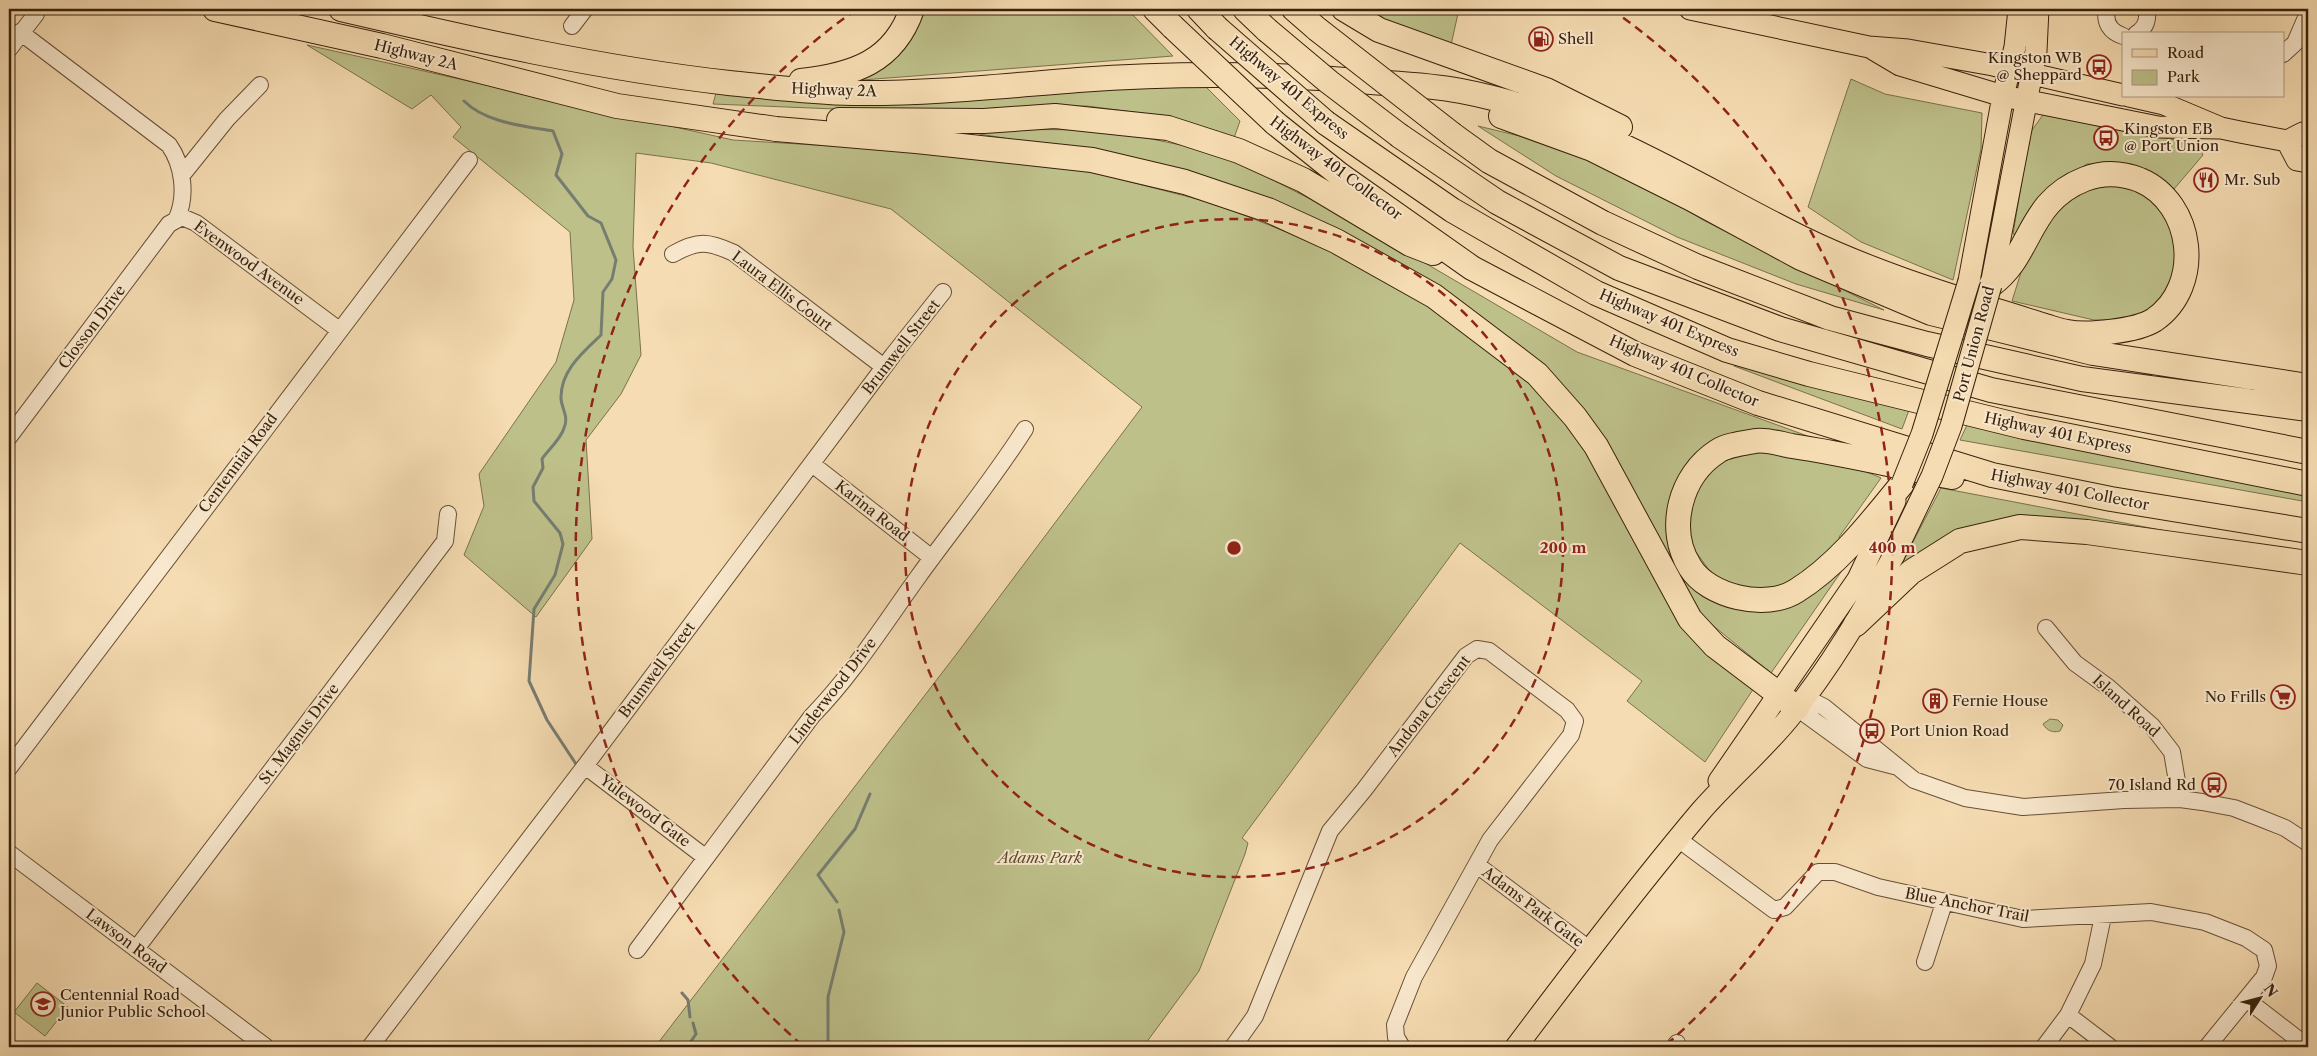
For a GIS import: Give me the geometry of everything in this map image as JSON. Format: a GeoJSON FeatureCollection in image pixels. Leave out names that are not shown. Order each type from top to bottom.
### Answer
{"type":"FeatureCollection","features":[{"type":"Feature","properties":{"kind":"highway","name":"Highway 2A"},"geometry":{"type":"LineString","coordinates":[[215,9],[382,46],[617,106]]}},
{"type":"Feature","properties":{"kind":"highway","name":"Highway 2A"},"geometry":{"type":"LineString","coordinates":[[341,9],[511,48],[622,69],[730,83],[850,93],[960,91],[1079,80],[1187,74],[1334,78]]}},
{"type":"Feature","properties":{"kind":"highway"},"geometry":{"type":"LineString","coordinates":[[730,83],[792,82],[826,78],[865,65],[888,51],[908,20],[912,9]]}},
{"type":"Feature","properties":{"kind":"highway","name":"Highway 401 Collector"},"geometry":{"type":"LineString","coordinates":[[1155,9],[1275,123],[1340,175],[1472,268],[1644,358],[1758,403],[1992,476],[2111,499],[2308,531]]}},
{"type":"Feature","properties":{"kind":"highway","name":"Highway 401 Express"},"geometry":{"type":"LineString","coordinates":[[1199,9],[1217,28],[1326,122],[1452,210],[1596,293],[1727,350],[1809,374],[2024,427],[2308,484]]}},
{"type":"Feature","properties":{"kind":"highway","name":"Highway 401 Express"},"geometry":{"type":"LineString","coordinates":[[1245,9],[1329,82],[1400,136],[1497,202],[1619,268],[1780,329],[1991,390],[2308,452]]}},
{"type":"Feature","properties":{"kind":"highway"},"geometry":{"type":"LineString","coordinates":[[1294,9],[1453,136],[1489,161],[1603,223],[1698,267],[1830,318],[1927,344],[2082,379],[2308,409]]}},
{"type":"Feature","properties":{"kind":"highway"},"geometry":{"type":"LineString","coordinates":[[1344,9],[1379,30],[1546,90],[1693,163],[1829,240],[1915,285]]}},
{"type":"Feature","properties":{"kind":"highway"},"geometry":{"type":"LineString","coordinates":[[1334,78],[1460,91],[1563,118],[1640,153],[1805,240],[1915,285],[2069,333],[2112,331],[2149,324],[2169,307],[2182,284],[2188,257],[2184,229],[2168,200],[2151,185],[2132,176],[2113,173],[2092,176],[2058,193],[2044,206],[2005,275],[1980,283]]}},
{"type":"Feature","properties":{"kind":"highway"},"geometry":{"type":"LineString","coordinates":[[1334,78],[1485,110],[1592,149],[1690,198],[1801,258],[1931,313],[2093,353],[2308,386]]}},
{"type":"Feature","properties":{"kind":"highway"},"geometry":{"type":"LineString","coordinates":[[617,106],[766,120],[984,121],[1055,116],[1168,128],[1239,151],[1303,180],[1410,244],[1472,268]]}},
{"type":"Feature","properties":{"kind":"highway"},"geometry":{"type":"LineString","coordinates":[[617,106],[776,129],[916,141],[1092,160],[1185,182],[1268,210],[1336,241],[1434,296],[1537,374],[1575,417],[1596,446],[1690,619],[1715,646],[1788,701]]}},
{"type":"Feature","properties":{"kind":"highway"},"geometry":{"type":"LineString","coordinates":[[1902,484],[1835,559],[1794,592],[1765,600],[1742,600],[1713,588],[1690,568],[1678,539],[1679,504],[1693,475],[1719,450],[1757,441],[1810,449],[1956,478],[1992,476]]}},
{"type":"Feature","properties":{"kind":"highway"},"geometry":{"type":"LineString","coordinates":[[1856,624],[1911,572],[1960,541],[2020,527],[2086,532],[2308,563]]}},
{"type":"Feature","properties":{"kind":"main road"},"geometry":{"type":"LineString","coordinates":[[1690,9],[1869,46],[1908,50],[2010,69],[2122,95]]}},
{"type":"Feature","properties":{"kind":"main road","name":"Port Union Road"},"geometry":{"type":"LineString","coordinates":[[1788,701],[1858,579],[1902,484],[1980,283],[2003,96],[2015,47],[2019,9]]}},
{"type":"Feature","properties":{"kind":"main road","name":"Port Union Road"},"geometry":{"type":"LineString","coordinates":[[1516,1047],[1589,949],[1703,810],[1730,764],[1856,624],[1894,555],[1932,476],[1951,426],[1980,283],[2032,74],[2036,51],[2038,9]]}},
{"type":"Feature","properties":{"kind":"main road"},"geometry":{"type":"LineString","coordinates":[[1869,46],[1900,65],[2003,96],[2158,128],[2221,128],[2287,141],[2303,133],[2308,134]]}},
{"type":"Feature","properties":{"kind":"main road"},"geometry":{"type":"LineString","coordinates":[[2138,98],[2164,104],[2221,128]]}},
{"type":"Feature","properties":{"kind":"main road"},"geometry":{"type":"LineString","coordinates":[[2287,141],[2297,160],[2308,162]]}},
{"type":"Feature","properties":{"kind":"street"},"geometry":{"type":"LineString","coordinates":[[572,26],[585,9]]}},
{"type":"Feature","properties":{"kind":"street"},"geometry":{"type":"LineString","coordinates":[[2107,9],[2106,20],[2109,27],[2122,36]]}},
{"type":"Feature","properties":{"kind":"street"},"geometry":{"type":"LineString","coordinates":[[2138,32],[2147,21],[2146,9]]}},
{"type":"Feature","properties":{"kind":"street"},"geometry":{"type":"LineString","coordinates":[[2284,53],[2295,43],[2308,13]]}},
{"type":"Feature","properties":{"kind":"street"},"geometry":{"type":"LineString","coordinates":[[9,49],[20,32],[36,14]]}},
{"type":"Feature","properties":{"kind":"street","name":"Evenwood Avenue"},"geometry":{"type":"LineString","coordinates":[[20,32],[169,145],[180,164],[182,175],[183,200],[177,218],[187,217],[211,233],[339,330]]}},
{"type":"Feature","properties":{"kind":"street"},"geometry":{"type":"LineString","coordinates":[[182,175],[227,119],[260,86]]}},
{"type":"Feature","properties":{"kind":"street","name":"Centennial Road"},"geometry":{"type":"LineString","coordinates":[[9,768],[469,160]]}},
{"type":"Feature","properties":{"kind":"street","name":"Closson Drive"},"geometry":{"type":"LineString","coordinates":[[9,437],[169,224],[177,218]]}},
{"type":"Feature","properties":{"kind":"street","name":"Laura Ellis Court"},"geometry":{"type":"LineString","coordinates":[[673,254],[692,243],[721,247],[734,253],[884,368]]}},
{"type":"Feature","properties":{"kind":"street","name":"Brumwell Street"},"geometry":{"type":"LineString","coordinates":[[370,1047],[943,292]]}},
{"type":"Feature","properties":{"kind":"street","name":"Linderwood Drive"},"geometry":{"type":"LineString","coordinates":[[637,950],[705,856],[812,716],[834,693],[932,558],[993,479],[1026,429]]}},
{"type":"Feature","properties":{"kind":"street","name":"Karina Road"},"geometry":{"type":"LineString","coordinates":[[812,464],[932,558]]}},
{"type":"Feature","properties":{"kind":"street","name":"St. Magnus Drive"},"geometry":{"type":"LineString","coordinates":[[136,949],[445,541],[448,514]]}},
{"type":"Feature","properties":{"kind":"street","name":"Island Road"},"geometry":{"type":"LineString","coordinates":[[2046,628],[2076,663],[2108,687],[2152,726],[2172,752],[2180,799]]}},
{"type":"Feature","properties":{"kind":"street","name":"Andona Crescent"},"geometry":{"type":"LineString","coordinates":[[1233,1047],[1255,1016],[1330,831],[1364,790],[1466,656],[1477,648],[1489,651],[1567,710],[1575,721],[1571,735],[1490,840],[1414,977],[1397,1018],[1396,1037],[1402,1047]]}},
{"type":"Feature","properties":{"kind":"street"},"geometry":{"type":"LineString","coordinates":[[1788,701],[1867,760],[1894,766],[1914,780],[1965,798],[2023,807],[2180,799],[2234,808],[2285,828],[2308,843]]}},
{"type":"Feature","properties":{"kind":"street","name":"Yulewood Gate"},"geometry":{"type":"LineString","coordinates":[[585,766],[705,856]]}},
{"type":"Feature","properties":{"kind":"street","name":"Blue Anchor Trail"},"geometry":{"type":"LineString","coordinates":[[1678,839],[1774,910],[1785,907],[1818,872],[1835,872],[1878,887],[2023,920],[2151,912],[2206,922],[2246,938],[2264,950],[2268,966],[2264,977],[2207,1047]]}},
{"type":"Feature","properties":{"kind":"street","name":"Lawson Road"},"geometry":{"type":"LineString","coordinates":[[9,853],[266,1047]]}},
{"type":"Feature","properties":{"kind":"street","name":"Adams Park Gate"},"geometry":{"type":"LineString","coordinates":[[1477,865],[1589,949]]}},
{"type":"Feature","properties":{"kind":"street"},"geometry":{"type":"LineString","coordinates":[[1925,962],[1944,903]]}},
{"type":"Feature","properties":{"kind":"street"},"geometry":{"type":"LineString","coordinates":[[2044,1047],[2068,1015],[2093,964],[2103,916]]}},
{"type":"Feature","properties":{"kind":"street"},"geometry":{"type":"LineString","coordinates":[[2246,999],[2308,1047]]}},
{"type":"Feature","properties":{"kind":"street"},"geometry":{"type":"LineString","coordinates":[[2068,1015],[2110,1047]]}},
{"type":"Feature","properties":{"kind":"green space"},"geometry":{"type":"Polygon","coordinates":[[[923,9],[1127,9],[1173,56],[862,80],[862,72],[923,9]]]}},
{"type":"Feature","properties":{"kind":"green space"},"geometry":{"type":"Polygon","coordinates":[[[1361,9],[1459,9],[1451,45],[1404,29],[1361,9]]]}},
{"type":"Feature","properties":{"kind":"green space","name":"Adams Park"},"geometry":{"type":"Polygon","coordinates":[[[307,45],[733,140],[996,156],[1095,173],[1213,203],[1320,245],[1432,304],[1508,361],[1573,430],[1654,569],[1754,688],[1705,762],[1627,701],[1642,681],[1460,543],[1242,838],[1248,843],[1245,854],[1199,971],[1143,1047],[655,1047],[958,652],[1142,407],[891,209],[711,163],[636,153],[633,247],[641,355],[621,394],[586,440],[592,539],[536,617],[464,555],[484,506],[479,474],[556,362],[574,300],[570,232],[453,137],[461,127],[431,95],[412,109],[307,45]]]}},
{"type":"Feature","properties":{"kind":"green space"},"geometry":{"type":"Polygon","coordinates":[[[1851,79],[1885,94],[1982,113],[1981,149],[1953,280],[1861,242],[1808,207],[1851,79]]]}},
{"type":"Feature","properties":{"kind":"green space"},"geometry":{"type":"Polygon","coordinates":[[[1202,83],[1240,121],[1234,138],[1170,117],[1087,106],[885,111],[713,104],[716,93],[1202,83]]]}},
{"type":"Feature","properties":{"kind":"green space"},"geometry":{"type":"Polygon","coordinates":[[[2045,112],[2198,145],[2203,155],[2174,189],[2132,164],[2087,164],[2066,178],[2020,237],[2013,234],[2030,133],[2045,112]]]}},
{"type":"Feature","properties":{"kind":"green space"},"geometry":{"type":"Polygon","coordinates":[[[1478,126],[1561,146],[1628,175],[1705,221],[1884,310],[1796,284],[1677,237],[1556,176],[1478,126]]]}},
{"type":"Feature","properties":{"kind":"green space"},"geometry":{"type":"Polygon","coordinates":[[[949,129],[1108,130],[1200,149],[1241,164],[1350,219],[1577,352],[1824,442],[1776,436],[1692,464],[1684,572],[1746,608],[1850,553],[1841,572],[1771,673],[1705,619],[1683,591],[1591,427],[1448,294],[1100,154],[949,129]]]}},
{"type":"Feature","properties":{"kind":"green space"},"geometry":{"type":"Polygon","coordinates":[[[2130,183],[2155,198],[2172,220],[2178,275],[2163,298],[2144,313],[2120,320],[2094,320],[2012,301],[2028,250],[2075,188],[2130,183]]]}},
{"type":"Feature","properties":{"kind":"green space"},"geometry":{"type":"Polygon","coordinates":[[[1736,361],[1909,410],[1902,429],[1734,366],[1736,361]]]}},
{"type":"Feature","properties":{"kind":"green space"},"geometry":{"type":"Polygon","coordinates":[[[1967,425],[2308,492],[2308,502],[1960,440],[1967,425]]]}},
{"type":"Feature","properties":{"kind":"green space"},"geometry":{"type":"Polygon","coordinates":[[[1756,452],[1787,453],[1820,458],[1881,478],[1839,537],[1841,541],[1818,564],[1777,588],[1752,591],[1731,587],[1709,570],[1693,548],[1686,522],[1702,474],[1723,461],[1756,452]]]}},
{"type":"Feature","properties":{"kind":"green space"},"geometry":{"type":"Polygon","coordinates":[[[1941,488],[2250,547],[2020,521],[1900,567],[1941,488]]]}},
{"type":"Feature","properties":{"kind":"green space"},"geometry":{"type":"Polygon","coordinates":[[[2050,719],[2058,720],[2063,725],[2060,731],[2050,731],[2046,728],[2043,724],[2050,719]]]}},
{"type":"Feature","properties":{"kind":"green space"},"geometry":{"type":"Polygon","coordinates":[[[37,983],[68,1007],[45,1036],[14,1012],[37,983]]]}},
{"type":"Feature","properties":{"kind":"waterway"},"geometry":{"type":"LineString","coordinates":[[464,101],[494,119],[553,131],[562,154],[556,175],[588,216],[601,223],[616,260],[612,279],[603,292],[601,335],[587,348],[568,371],[564,380],[561,399],[566,416],[565,424],[560,436],[542,459],[543,468],[533,487],[534,501],[560,533],[563,544],[555,575],[534,609],[529,681],[547,720],[576,764]]}},
{"type":"Feature","properties":{"kind":"waterway"},"geometry":{"type":"LineString","coordinates":[[837,902],[818,875],[855,829],[870,794]]}},
{"type":"Feature","properties":{"kind":"waterway"},"geometry":{"type":"LineString","coordinates":[[828,1047],[828,997],[844,932],[839,910]]}},
{"type":"Feature","properties":{"kind":"waterway"},"geometry":{"type":"LineString","coordinates":[[682,993],[688,1000],[690,1017]]}},
{"type":"Feature","properties":{"kind":"waterway"},"geometry":{"type":"LineString","coordinates":[[687,1047],[696,1034],[693,1023]]}},
{"type":"Feature","properties":{"kind":"place","name":"Shell"},"geometry":{"type":"Point","coordinates":[1541,39]}},
{"type":"Feature","properties":{"kind":"place","name":"Kingston WB @ Sheppard"},"geometry":{"type":"Point","coordinates":[2099,67]}},
{"type":"Feature","properties":{"kind":"place","name":"Kingston EB @ Port Union"},"geometry":{"type":"Point","coordinates":[2106,138]}},
{"type":"Feature","properties":{"kind":"place","name":"Mr. Sub"},"geometry":{"type":"Point","coordinates":[2206,180]}},
{"type":"Feature","properties":{"kind":"place","name":"No Frills"},"geometry":{"type":"Point","coordinates":[2283,697]}},
{"type":"Feature","properties":{"kind":"place","name":"Fernie House"},"geometry":{"type":"Point","coordinates":[1935,701]}},
{"type":"Feature","properties":{"kind":"place","name":"Port Union Road"},"geometry":{"type":"Point","coordinates":[1872,731]}},
{"type":"Feature","properties":{"kind":"place","name":"70 Island Rd"},"geometry":{"type":"Point","coordinates":[2214,785]}},
{"type":"Feature","properties":{"kind":"place","name":"Centennial Road Junior Public School"},"geometry":{"type":"Point","coordinates":[43,1004]}}]}
